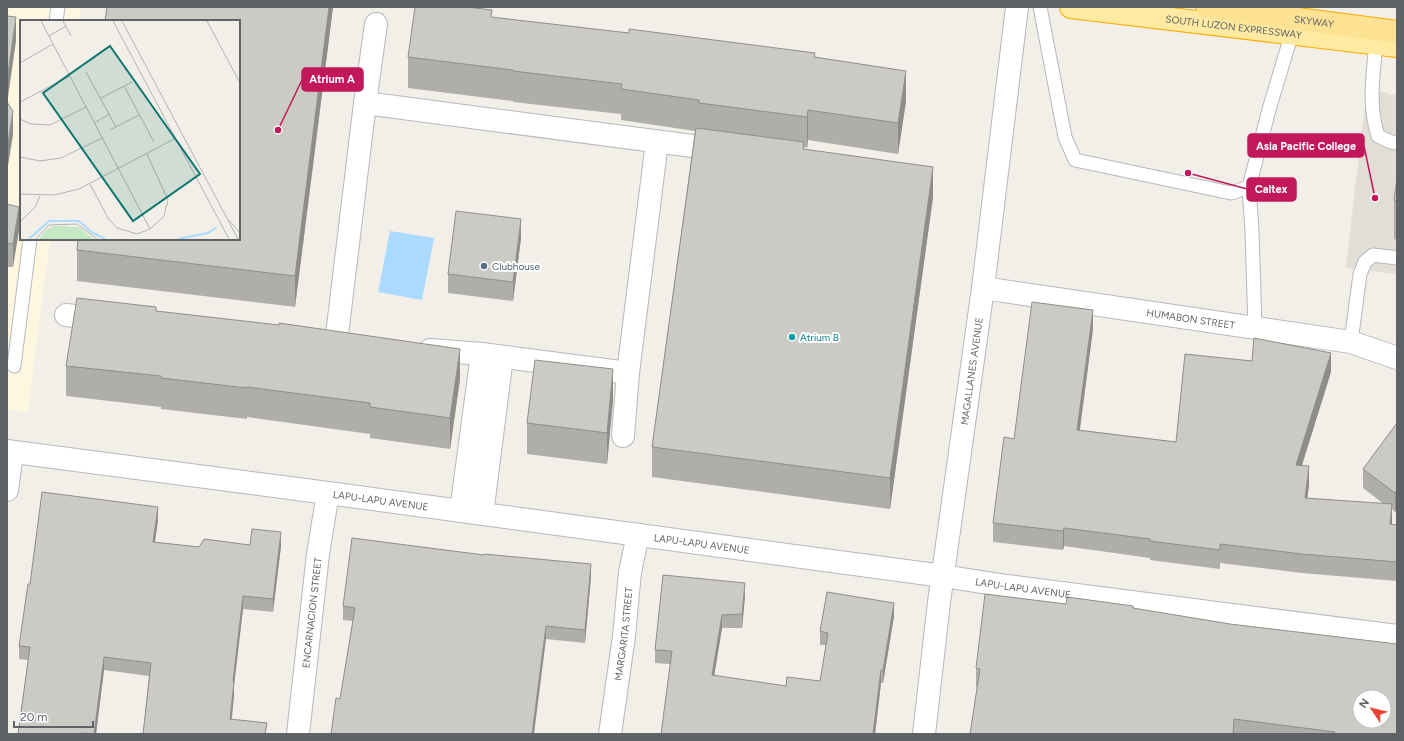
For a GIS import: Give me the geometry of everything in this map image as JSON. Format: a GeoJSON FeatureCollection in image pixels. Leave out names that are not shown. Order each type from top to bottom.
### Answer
{"type":"FeatureCollection","features":[{"type":"Feature","properties":{"kind":"highway","name":"SOUTH LUZON EXPRESSWAY"},"geometry":{"type":"LineString","coordinates":[[1071,7],[1387,45]]}},
{"type":"Feature","properties":{"kind":"highway","name":"SKYWAY"},"geometry":{"type":"LineString","coordinates":[[1207,7],[1397,32]]}},
{"type":"Feature","properties":{"kind":"street","name":"MAGALLANES AVENUE"},"geometry":{"type":"LineString","coordinates":[[924,734],[943,576],[983,288],[1009,61],[1017,7]]}},
{"type":"Feature","properties":{"kind":"street"},"geometry":{"type":"LineString","coordinates":[[313,341],[344,344],[365,103],[376,24]]}},
{"type":"Feature","properties":{"kind":"street"},"geometry":{"type":"LineString","coordinates":[[365,103],[742,153]]}},
{"type":"Feature","properties":{"kind":"street"},"geometry":{"type":"LineString","coordinates":[[623,436],[628,373],[657,142]]}},
{"type":"Feature","properties":{"kind":"street","name":"HUMABON STREET"},"geometry":{"type":"LineString","coordinates":[[983,288],[1351,342],[1395,355]]}},
{"type":"Feature","properties":{"kind":"street"},"geometry":{"type":"LineString","coordinates":[[66,315],[122,321]]}},
{"type":"Feature","properties":{"kind":"street"},"geometry":{"type":"LineString","coordinates":[[413,349],[492,356],[628,373]]}},
{"type":"Feature","properties":{"kind":"street"},"geometry":{"type":"LineString","coordinates":[[472,512],[492,356]]}},
{"type":"Feature","properties":{"kind":"street"},"geometry":{"type":"LineString","coordinates":[[7,490],[9,452]]}},
{"type":"Feature","properties":{"kind":"street","name":"LAPU-LAPU AVENUE"},"geometry":{"type":"LineString","coordinates":[[9,452],[472,512],[1007,586],[1397,636]]}},
{"type":"Feature","properties":{"kind":"street","name":"ENCARNACION STREET"},"geometry":{"type":"LineString","coordinates":[[298,734],[318,554],[328,493]]}},
{"type":"Feature","properties":{"kind":"street","name":"MARGARITA STREET"},"geometry":{"type":"LineString","coordinates":[[610,734],[624,636],[630,572],[638,535]]}},
{"type":"Feature","properties":{"kind":"lane"},"geometry":{"type":"LineString","coordinates":[[56,20],[58,7]]}},
{"type":"Feature","properties":{"kind":"lane"},"geometry":{"type":"LineString","coordinates":[[1040,7],[1065,137],[1075,160],[1231,193],[1249,187]]}},
{"type":"Feature","properties":{"kind":"lane"},"geometry":{"type":"LineString","coordinates":[[1255,328],[1249,187],[1270,106],[1292,33]]}},
{"type":"Feature","properties":{"kind":"lane"},"geometry":{"type":"LineString","coordinates":[[1387,45],[1372,96],[1374,123],[1378,136],[1397,143]]}},
{"type":"Feature","properties":{"kind":"lane"},"geometry":{"type":"LineString","coordinates":[[14,366],[30,240]]}},
{"type":"Feature","properties":{"kind":"lane"},"geometry":{"type":"LineString","coordinates":[[1351,342],[1360,274],[1365,262],[1373,255],[1397,258]]}},
{"type":"Feature","properties":{"kind":"shaded area"},"geometry":{"type":"Polygon","coordinates":[[[7,7],[80,7],[79,20],[20,20],[20,240],[50,240],[28,412],[7,410],[7,7]]]}},
{"type":"Feature","properties":{"kind":"shaded area"},"geometry":{"type":"Polygon","coordinates":[[[1368,88],[1397,96],[1397,274],[1346,268],[1368,88]]]}},
{"type":"Feature","properties":{"kind":"water"},"geometry":{"type":"Polygon","coordinates":[[[390,231],[434,238],[422,300],[378,292],[390,231]]]}},
{"type":"Feature","properties":{"kind":"building"},"geometry":{"type":"Polygon","coordinates":[[[107,7],[329,7],[295,276],[77,250],[78,240],[240,240],[240,20],[105,20],[107,7]]]}},
{"type":"Feature","properties":{"kind":"building"},"geometry":{"type":"Polygon","coordinates":[[[415,7],[467,7],[492,10],[491,17],[629,33],[629,29],[815,53],[814,57],[906,71],[898,123],[808,110],[807,117],[699,103],[699,100],[621,89],[622,84],[408,57],[415,7]]]}},
{"type":"Feature","properties":{"kind":"building"},"geometry":{"type":"Polygon","coordinates":[[[7,16],[16,17],[7,81],[7,16]]]}},
{"type":"Feature","properties":{"kind":"building"},"geometry":{"type":"Polygon","coordinates":[[[7,102],[13,111],[7,149],[7,102]]]}},
{"type":"Feature","properties":{"kind":"building","name":"Atrium B"},"geometry":{"type":"Polygon","coordinates":[[[696,128],[804,142],[803,149],[933,167],[890,478],[652,447],[696,128]]]}},
{"type":"Feature","properties":{"kind":"building"},"geometry":{"type":"Polygon","coordinates":[[[1397,179],[1397,201],[1394,200],[1397,179]]]}},
{"type":"Feature","properties":{"kind":"building"},"geometry":{"type":"Polygon","coordinates":[[[7,204],[19,207],[13,244],[7,243],[7,204]]]}},
{"type":"Feature","properties":{"kind":"building","name":"Clubhouse"},"geometry":{"type":"Polygon","coordinates":[[[456,211],[521,219],[513,282],[448,274],[456,211]]]}},
{"type":"Feature","properties":{"kind":"building"},"geometry":{"type":"Polygon","coordinates":[[[77,298],[156,307],[156,311],[279,325],[279,323],[460,349],[450,418],[370,407],[370,403],[247,387],[161,378],[161,376],[66,366],[77,298]]]}},
{"type":"Feature","properties":{"kind":"building"},"geometry":{"type":"Polygon","coordinates":[[[1032,302],[1093,310],[1077,430],[1176,442],[1185,354],[1252,361],[1254,338],[1331,353],[1296,465],[1309,466],[1305,498],[1392,504],[1390,524],[1397,525],[1397,562],[1302,554],[1220,544],[1220,550],[1064,528],[1063,531],[993,523],[1004,437],[1014,439],[1032,302]]]}},
{"type":"Feature","properties":{"kind":"building"},"geometry":{"type":"Polygon","coordinates":[[[535,360],[613,369],[607,433],[527,423],[535,360]]]}},
{"type":"Feature","properties":{"kind":"building"},"geometry":{"type":"Polygon","coordinates":[[[1397,423],[1397,490],[1395,493],[1363,469],[1397,423]]]}},
{"type":"Feature","properties":{"kind":"building"},"geometry":{"type":"Polygon","coordinates":[[[42,492],[158,507],[153,542],[199,547],[204,539],[250,545],[252,529],[281,532],[273,599],[243,596],[233,681],[230,719],[267,723],[265,734],[143,734],[151,663],[104,657],[94,734],[18,734],[30,647],[19,646],[28,584],[30,584],[42,492]]]}},
{"type":"Feature","properties":{"kind":"building"},"geometry":{"type":"Polygon","coordinates":[[[352,538],[484,555],[591,564],[585,630],[546,626],[532,734],[331,734],[336,698],[340,699],[355,608],[343,606],[352,538]]]}},
{"type":"Feature","properties":{"kind":"building"},"geometry":{"type":"Polygon","coordinates":[[[663,575],[745,583],[742,614],[722,615],[712,675],[786,686],[787,677],[820,681],[828,633],[820,631],[827,592],[894,603],[883,670],[881,670],[873,734],[661,734],[672,651],[655,650],[663,575]]]}},
{"type":"Feature","properties":{"kind":"building"},"geometry":{"type":"Polygon","coordinates":[[[985,594],[1066,604],[1067,597],[1133,606],[1133,608],[1230,624],[1397,644],[1397,734],[1331,734],[1335,732],[1234,719],[1233,734],[970,734],[980,669],[976,668],[985,594]]]}},
{"type":"Feature","properties":{"kind":"place","name":"Atrium A"},"geometry":{"type":"Point","coordinates":[278,130]}},
{"type":"Feature","properties":{"kind":"place","name":"Caltex"},"geometry":{"type":"Point","coordinates":[1188,173]}},
{"type":"Feature","properties":{"kind":"place","name":"Asia Pacific College"},"geometry":{"type":"Point","coordinates":[1375,198]}},
{"type":"Feature","properties":{"kind":"place","name":"Clubhouse"},"geometry":{"type":"Point","coordinates":[484,266]}},
{"type":"Feature","properties":{"kind":"place","name":"Atrium B"},"geometry":{"type":"Point","coordinates":[792,337]}}]}
